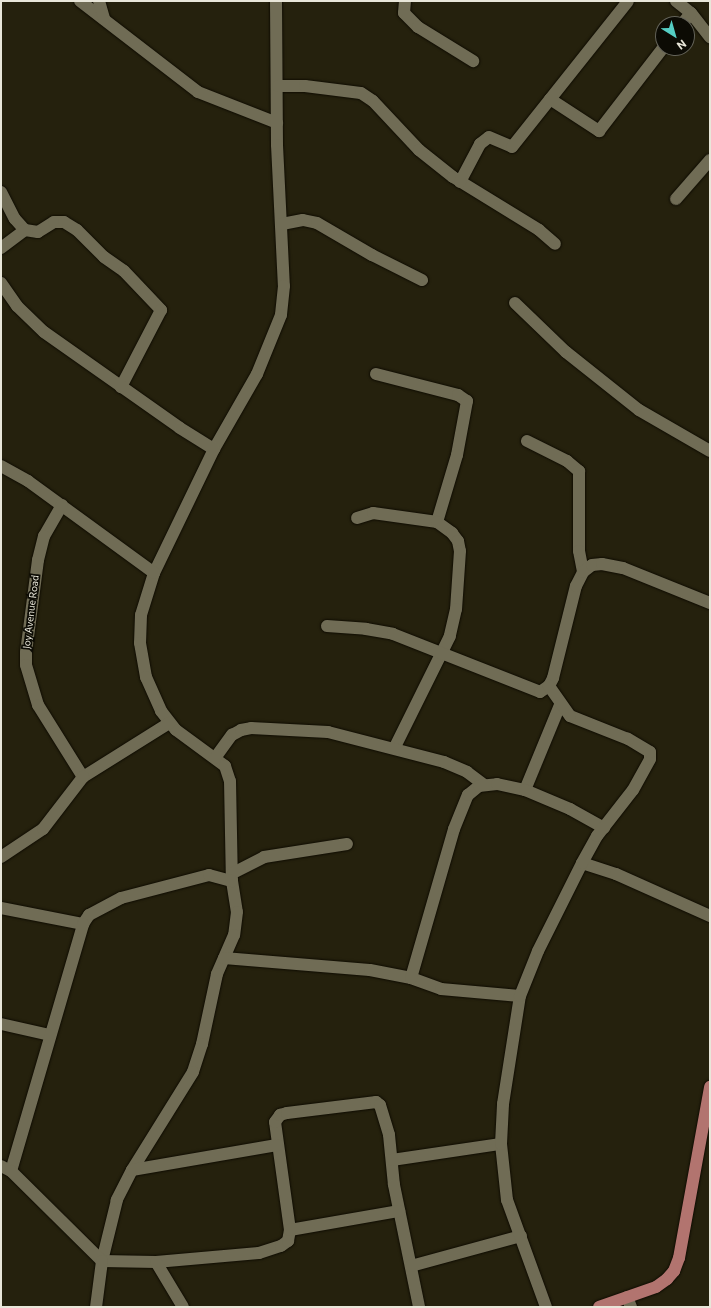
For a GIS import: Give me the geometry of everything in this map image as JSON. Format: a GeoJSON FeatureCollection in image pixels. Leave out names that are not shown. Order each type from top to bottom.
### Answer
{"type":"FeatureCollection","features":[{"type":"Feature","properties":{"kind":"main road"},"geometry":{"type":"LineString","coordinates":[[599,1307],[629,1302],[656,1287],[667,1279],[679,1258],[710,1087]]}},
{"type":"Feature","properties":{"kind":"street"},"geometry":{"type":"LineString","coordinates":[[80,1],[198,92],[276,122]]}},
{"type":"Feature","properties":{"kind":"street"},"geometry":{"type":"LineString","coordinates":[[99,1],[104,19]]}},
{"type":"Feature","properties":{"kind":"street"},"geometry":{"type":"LineString","coordinates":[[96,1307],[102,1261],[117,1200],[132,1170],[193,1072],[202,1044],[217,974],[234,935],[237,912],[233,877],[230,781],[225,766],[170,723],[146,677],[140,644],[141,615],[154,573],[214,449],[257,374],[281,315],[284,286],[276,122],[278,86],[276,1]]}},
{"type":"Feature","properties":{"kind":"street"},"geometry":{"type":"LineString","coordinates":[[405,1],[404,13],[418,27],[473,61]]}},
{"type":"Feature","properties":{"kind":"street"},"geometry":{"type":"LineString","coordinates":[[460,182],[483,141],[493,137],[512,147],[628,1]]}},
{"type":"Feature","properties":{"kind":"street"},"geometry":{"type":"LineString","coordinates":[[676,1],[691,13],[710,37]]}},
{"type":"Feature","properties":{"kind":"street"},"geometry":{"type":"LineString","coordinates":[[550,99],[599,131],[657,56]]}},
{"type":"Feature","properties":{"kind":"street"},"geometry":{"type":"LineString","coordinates":[[278,86],[305,86],[361,93],[378,106],[419,150],[460,182],[538,230],[555,244]]}},
{"type":"Feature","properties":{"kind":"street"},"geometry":{"type":"LineString","coordinates":[[676,199],[710,160]]}},
{"type":"Feature","properties":{"kind":"street"},"geometry":{"type":"LineString","coordinates":[[1,192],[15,219],[25,230],[38,232],[54,222],[64,222],[77,230],[104,257],[124,271],[161,310],[121,387]]}},
{"type":"Feature","properties":{"kind":"street"},"geometry":{"type":"LineString","coordinates":[[282,224],[303,220],[318,223],[372,255],[422,280]]}},
{"type":"Feature","properties":{"kind":"street"},"geometry":{"type":"LineString","coordinates":[[1,248],[25,230]]}},
{"type":"Feature","properties":{"kind":"street"},"geometry":{"type":"LineString","coordinates":[[1,283],[17,306],[44,332],[121,387],[214,449]]}},
{"type":"Feature","properties":{"kind":"street"},"geometry":{"type":"LineString","coordinates":[[515,303],[566,352],[639,410],[710,451]]}},
{"type":"Feature","properties":{"kind":"street"},"geometry":{"type":"LineString","coordinates":[[376,374],[458,395],[467,401],[457,455],[437,522]]}},
{"type":"Feature","properties":{"kind":"street"},"geometry":{"type":"LineString","coordinates":[[527,441],[567,461],[579,471],[579,544],[583,572]]}},
{"type":"Feature","properties":{"kind":"street"},"geometry":{"type":"LineString","coordinates":[[1,466],[28,481],[154,573]]}},
{"type":"Feature","properties":{"kind":"street","name":"Joy Avenue Road"},"geometry":{"type":"LineString","coordinates":[[62,505],[44,536],[38,560],[26,652],[26,665],[38,705],[84,776]]}},
{"type":"Feature","properties":{"kind":"street"},"geometry":{"type":"LineString","coordinates":[[357,518],[373,513],[437,522],[458,541],[461,562],[456,609],[443,654],[394,747]]}},
{"type":"Feature","properties":{"kind":"street"},"geometry":{"type":"LineString","coordinates":[[327,626],[366,629],[393,634],[534,691],[540,692],[549,686],[558,663],[576,586],[583,572],[592,565],[602,564],[623,568],[710,603]]}},
{"type":"Feature","properties":{"kind":"street"},"geometry":{"type":"LineString","coordinates":[[546,1307],[507,1200],[501,1144],[503,1104],[520,996],[538,951],[582,863],[604,828],[633,790],[650,759],[650,752],[628,739],[580,721],[565,712],[549,686]]}},
{"type":"Feature","properties":{"kind":"street"},"geometry":{"type":"LineString","coordinates":[[525,790],[560,705]]}},
{"type":"Feature","properties":{"kind":"street"},"geometry":{"type":"LineString","coordinates":[[1,857],[43,829],[84,776],[170,723]]}},
{"type":"Feature","properties":{"kind":"street"},"geometry":{"type":"LineString","coordinates":[[215,758],[232,735],[251,728],[328,732],[394,747],[444,762],[467,772],[483,784],[525,790],[570,809],[604,828]]}},
{"type":"Feature","properties":{"kind":"street"},"geometry":{"type":"LineString","coordinates":[[411,978],[454,829],[468,795],[483,784]]}},
{"type":"Feature","properties":{"kind":"street"},"geometry":{"type":"LineString","coordinates":[[347,844],[264,857],[233,877],[209,875],[121,898],[89,915],[84,924],[50,1035],[6,1169],[102,1261],[156,1262],[271,1250],[288,1241],[290,1230],[275,1122],[280,1115],[376,1102],[380,1105],[384,1116],[399,1211],[419,1307]]}},
{"type":"Feature","properties":{"kind":"street"},"geometry":{"type":"LineString","coordinates":[[582,863],[616,874],[710,916]]}},
{"type":"Feature","properties":{"kind":"street"},"geometry":{"type":"LineString","coordinates":[[1,908],[84,924]]}},
{"type":"Feature","properties":{"kind":"street"},"geometry":{"type":"LineString","coordinates":[[224,958],[370,970],[411,978],[441,989],[520,996]]}},
{"type":"Feature","properties":{"kind":"street"},"geometry":{"type":"LineString","coordinates":[[1,1024],[50,1035]]}},
{"type":"Feature","properties":{"kind":"street"},"geometry":{"type":"LineString","coordinates":[[392,1160],[501,1144]]}},
{"type":"Feature","properties":{"kind":"street"},"geometry":{"type":"LineString","coordinates":[[132,1170],[277,1145]]}},
{"type":"Feature","properties":{"kind":"street"},"geometry":{"type":"LineString","coordinates":[[290,1230],[399,1211]]}},
{"type":"Feature","properties":{"kind":"street"},"geometry":{"type":"LineString","coordinates":[[411,1266],[521,1236]]}},
{"type":"Feature","properties":{"kind":"street"},"geometry":{"type":"LineString","coordinates":[[156,1262],[183,1307]]}}]}
